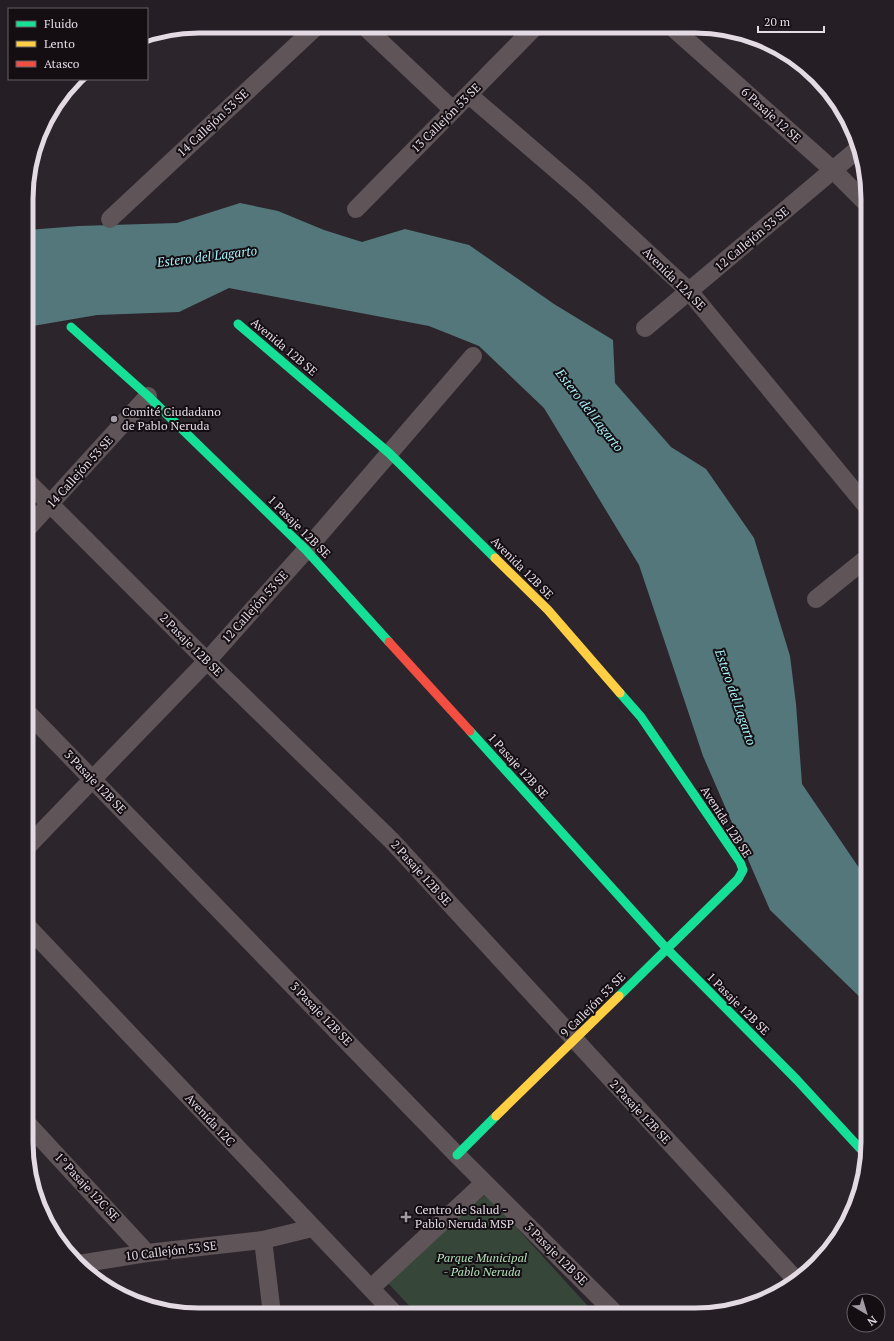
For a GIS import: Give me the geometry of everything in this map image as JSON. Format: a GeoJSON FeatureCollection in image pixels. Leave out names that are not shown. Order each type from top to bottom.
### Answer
{"type":"FeatureCollection","features":[{"type":"Feature","properties":{"kind":"street","name":"14 Callejón 53 SE"},"geometry":{"type":"LineString","coordinates":[[110,219],[309,33]]}},
{"type":"Feature","properties":{"kind":"street"},"geometry":{"type":"LineString","coordinates":[[371,33],[453,110]]}},
{"type":"Feature","properties":{"kind":"street","name":"13 Callejón 53 SE"},"geometry":{"type":"LineString","coordinates":[[356,209],[530,33]]}},
{"type":"Feature","properties":{"kind":"street","name":"6 Pasaje 12 SE"},"geometry":{"type":"LineString","coordinates":[[679,33],[834,171],[861,198]]}},
{"type":"Feature","properties":{"kind":"street","name":"Avenida 12A SE"},"geometry":{"type":"LineString","coordinates":[[469,95],[582,192],[689,291],[861,500]]}},
{"type":"Feature","properties":{"kind":"street","name":"12 Callejón 53 SE"},"geometry":{"type":"LineString","coordinates":[[645,328],[854,153]]}},
{"type":"Feature","properties":{"kind":"street","name":"Avenida 12B SE"},"geometry":{"type":"LineString","coordinates":[[238,324],[390,453],[548,610],[641,717],[740,862],[743,870]]}},
{"type":"Feature","properties":{"kind":"street","name":"1 Pasaje 12B SE"},"geometry":{"type":"LineString","coordinates":[[71,327],[148,396],[306,550],[667,949],[797,1080],[861,1149]]}},
{"type":"Feature","properties":{"kind":"street","name":"12 Callejón 53 SE"},"geometry":{"type":"LineString","coordinates":[[33,841],[206,661],[306,550],[473,356]]}},
{"type":"Feature","properties":{"kind":"street","name":"14 Callejón 53 SE"},"geometry":{"type":"LineString","coordinates":[[33,522],[148,396]]}},
{"type":"Feature","properties":{"kind":"street","name":"2 Pasaje 12B SE"},"geometry":{"type":"LineString","coordinates":[[33,486],[206,661],[392,841],[574,1041],[793,1276]]}},
{"type":"Feature","properties":{"kind":"street"},"geometry":{"type":"LineString","coordinates":[[816,599],[861,563]]}},
{"type":"Feature","properties":{"kind":"street","name":"3 Pasaje 12B SE"},"geometry":{"type":"LineString","coordinates":[[33,718],[484,1183],[610,1308]]}},
{"type":"Feature","properties":{"kind":"street","name":"9 Callejón 53 SE"},"geometry":{"type":"LineString","coordinates":[[457,1155],[738,879],[743,870]]}},
{"type":"Feature","properties":{"kind":"street","name":"Avenida 12C"},"geometry":{"type":"LineString","coordinates":[[33,932],[312,1228],[372,1288],[390,1308]]}},
{"type":"Feature","properties":{"kind":"street","name":"1° Pasaje 12C SE"},"geometry":{"type":"LineString","coordinates":[[33,1132],[147,1253]]}},
{"type":"Feature","properties":{"kind":"street"},"geometry":{"type":"LineString","coordinates":[[372,1288],[484,1183]]}},
{"type":"Feature","properties":{"kind":"street","name":"10 Callejón 53 SE"},"geometry":{"type":"LineString","coordinates":[[85,1263],[147,1253],[264,1240],[312,1228]]}},
{"type":"Feature","properties":{"kind":"street"},"geometry":{"type":"LineString","coordinates":[[264,1240],[271,1308]]}},
{"type":"Feature","properties":{"kind":"green space","name":"Parque Municipal - Pablo Neruda"},"geometry":{"type":"Polygon","coordinates":[[[486,1194],[590,1308],[411,1308],[387,1282],[486,1194]]]}},
{"type":"Feature","properties":{"kind":"water","name":"Estero del Lagarto"},"geometry":{"type":"Polygon","coordinates":[[[240,203],[278,211],[324,230],[362,242],[405,229],[469,245],[554,304],[613,340],[615,383],[671,447],[706,469],[754,538],[790,656],[796,704],[802,784],[861,871],[861,998],[770,910],[703,756],[639,565],[544,408],[479,346],[429,326],[229,288],[179,312],[97,315],[33,326],[33,230],[79,226],[177,223],[240,203]]]}},
{"type":"Feature","properties":{"kind":"traffic: fast"},"geometry":{"type":"LineString","coordinates":[[238,324],[389,453],[495,558]]}},
{"type":"Feature","properties":{"kind":"traffic: fast"},"geometry":{"type":"LineString","coordinates":[[71,327],[148,396],[306,550],[389,642]]}},
{"type":"Feature","properties":{"kind":"traffic: fast"},"geometry":{"type":"LineString","coordinates":[[619,996],[738,879],[743,870],[740,862],[641,717],[620,693]]}},
{"type":"Feature","properties":{"kind":"traffic: fast"},"geometry":{"type":"LineString","coordinates":[[470,731],[667,949],[797,1080],[861,1149]]}},
{"type":"Feature","properties":{"kind":"traffic: fast"},"geometry":{"type":"LineString","coordinates":[[457,1155],[496,1116]]}},
{"type":"Feature","properties":{"kind":"traffic: slow"},"geometry":{"type":"LineString","coordinates":[[495,558],[548,610],[620,693]]}},
{"type":"Feature","properties":{"kind":"traffic: slow"},"geometry":{"type":"LineString","coordinates":[[496,1116],[619,996]]}},
{"type":"Feature","properties":{"kind":"traffic: jam"},"geometry":{"type":"LineString","coordinates":[[389,642],[470,731]]}},
{"type":"Feature","properties":{"kind":"place","name":"Comité Ciudadano de Pablo Neruda"},"geometry":{"type":"Point","coordinates":[114,419]}},
{"type":"Feature","properties":{"kind":"place","name":"Centro de Salud - Pablo Neruda MSP"},"geometry":{"type":"Point","coordinates":[406,1217]}}]}
